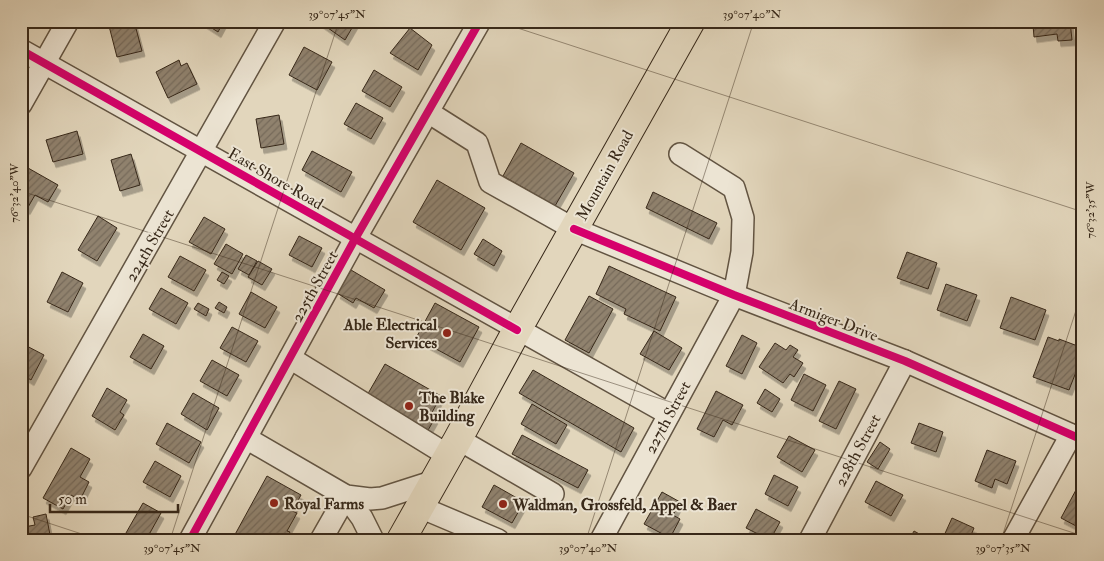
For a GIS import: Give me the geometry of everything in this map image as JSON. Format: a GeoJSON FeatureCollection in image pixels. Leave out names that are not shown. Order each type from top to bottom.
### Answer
{"type":"FeatureCollection","features":[{"type":"Feature","properties":{"kind":"main road","name":"Mountain Road"},"geometry":{"type":"LineString","coordinates":[[401,540],[691,21]]}},
{"type":"Feature","properties":{"kind":"street"},"geometry":{"type":"LineString","coordinates":[[21,104],[68,21]]}},
{"type":"Feature","properties":{"kind":"street","name":"224th Street"},"geometry":{"type":"LineString","coordinates":[[21,468],[275,21]]}},
{"type":"Feature","properties":{"kind":"street","name":"225th Street"},"geometry":{"type":"LineString","coordinates":[[190,540],[355,239],[480,21]]}},
{"type":"Feature","properties":{"kind":"street","name":"East Shore Road"},"geometry":{"type":"LineString","coordinates":[[21,50],[669,414]]}},
{"type":"Feature","properties":{"kind":"street","name":"Armiger Drive"},"geometry":{"type":"LineString","coordinates":[[428,112],[477,144],[490,182],[574,229],[734,295],[905,361],[1080,438]]}},
{"type":"Feature","properties":{"kind":"street","name":"227th Street"},"geometry":{"type":"LineString","coordinates":[[601,540],[734,295],[742,252],[743,218],[734,188],[680,154]]}},
{"type":"Feature","properties":{"kind":"street"},"geometry":{"type":"LineString","coordinates":[[290,358],[454,447],[553,494]]}},
{"type":"Feature","properties":{"kind":"street","name":"228th Street"},"geometry":{"type":"LineString","coordinates":[[810,540],[905,361]]}},
{"type":"Feature","properties":{"kind":"street"},"geometry":{"type":"LineString","coordinates":[[246,438],[346,496],[370,499],[382,498],[435,481]]}},
{"type":"Feature","properties":{"kind":"street"},"geometry":{"type":"LineString","coordinates":[[1013,540],[1080,438]]}},
{"type":"Feature","properties":{"kind":"street"},"geometry":{"type":"LineString","coordinates":[[321,540],[346,496]]}},
{"type":"Feature","properties":{"kind":"street"},"geometry":{"type":"LineString","coordinates":[[346,496],[362,518],[373,540]]}},
{"type":"Feature","properties":{"kind":"street"},"geometry":{"type":"LineString","coordinates":[[420,507],[498,540]]}},
{"type":"Feature","properties":{"kind":"building"},"geometry":{"type":"Polygon","coordinates":[[[134,21],[142,51],[117,57],[109,26],[134,21]]]}},
{"type":"Feature","properties":{"kind":"building"},"geometry":{"type":"Polygon","coordinates":[[[201,21],[224,21],[218,32],[201,21]]]}},
{"type":"Feature","properties":{"kind":"building"},"geometry":{"type":"Polygon","coordinates":[[[318,21],[356,21],[345,40],[318,21]]]}},
{"type":"Feature","properties":{"kind":"building"},"geometry":{"type":"Polygon","coordinates":[[[1038,21],[1070,21],[1072,40],[1058,41],[1057,34],[1034,37],[1033,25],[1039,25],[1038,21]]]}},
{"type":"Feature","properties":{"kind":"building"},"geometry":{"type":"Polygon","coordinates":[[[410,28],[432,45],[418,70],[390,53],[410,28]]]}},
{"type":"Feature","properties":{"kind":"building"},"geometry":{"type":"Polygon","coordinates":[[[304,47],[332,62],[317,90],[289,75],[304,47]]]}},
{"type":"Feature","properties":{"kind":"building"},"geometry":{"type":"Polygon","coordinates":[[[179,60],[181,66],[187,63],[197,84],[168,98],[156,72],[179,60]]]}},
{"type":"Feature","properties":{"kind":"building"},"geometry":{"type":"Polygon","coordinates":[[[374,70],[402,87],[390,107],[362,91],[374,70]]]}},
{"type":"Feature","properties":{"kind":"building"},"geometry":{"type":"Polygon","coordinates":[[[356,103],[383,118],[371,139],[344,124],[356,103]]]}},
{"type":"Feature","properties":{"kind":"building"},"geometry":{"type":"Polygon","coordinates":[[[279,115],[284,144],[261,148],[256,119],[279,115]]]}},
{"type":"Feature","properties":{"kind":"building"},"geometry":{"type":"Polygon","coordinates":[[[77,131],[83,154],[53,162],[46,140],[77,131]]]}},
{"type":"Feature","properties":{"kind":"building"},"geometry":{"type":"Polygon","coordinates":[[[521,143],[574,173],[555,206],[503,176],[521,143]]]}},
{"type":"Feature","properties":{"kind":"building"},"geometry":{"type":"Polygon","coordinates":[[[312,151],[352,172],[341,192],[302,170],[312,151]]]}},
{"type":"Feature","properties":{"kind":"building"},"geometry":{"type":"Polygon","coordinates":[[[131,154],[140,185],[120,191],[111,160],[131,154]]]}},
{"type":"Feature","properties":{"kind":"building"},"geometry":{"type":"Polygon","coordinates":[[[21,164],[58,185],[48,202],[35,195],[27,209],[21,206],[21,164]]]}},
{"type":"Feature","properties":{"kind":"building"},"geometry":{"type":"Polygon","coordinates":[[[437,180],[485,208],[461,250],[413,222],[437,180]]]}},
{"type":"Feature","properties":{"kind":"building"},"geometry":{"type":"Polygon","coordinates":[[[653,192],[717,223],[709,239],[646,208],[653,192]]]}},
{"type":"Feature","properties":{"kind":"building"},"geometry":{"type":"Polygon","coordinates":[[[98,216],[117,228],[97,261],[78,250],[98,216]]]}},
{"type":"Feature","properties":{"kind":"building"},"geometry":{"type":"Polygon","coordinates":[[[204,217],[225,229],[211,254],[189,242],[204,217]]]}},
{"type":"Feature","properties":{"kind":"building"},"geometry":{"type":"Polygon","coordinates":[[[299,236],[322,248],[312,267],[289,255],[299,236]]]}},
{"type":"Feature","properties":{"kind":"building"},"geometry":{"type":"Polygon","coordinates":[[[483,239],[502,251],[494,266],[474,254],[483,239]]]}},
{"type":"Feature","properties":{"kind":"building"},"geometry":{"type":"Polygon","coordinates":[[[226,244],[243,254],[232,274],[214,264],[226,244]]]}},
{"type":"Feature","properties":{"kind":"building"},"geometry":{"type":"Polygon","coordinates":[[[907,252],[937,263],[928,289],[897,278],[907,252]]]}},
{"type":"Feature","properties":{"kind":"building"},"geometry":{"type":"Polygon","coordinates":[[[246,255],[257,261],[249,275],[238,269],[246,255]]]}},
{"type":"Feature","properties":{"kind":"building"},"geometry":{"type":"Polygon","coordinates":[[[180,256],[206,270],[194,291],[168,277],[180,256]]]}},
{"type":"Feature","properties":{"kind":"building"},"geometry":{"type":"Polygon","coordinates":[[[258,261],[272,269],[262,285],[248,277],[258,261]]]}},
{"type":"Feature","properties":{"kind":"building"},"geometry":{"type":"Polygon","coordinates":[[[609,266],[676,297],[660,331],[624,314],[626,309],[596,294],[609,266]]]}},
{"type":"Feature","properties":{"kind":"building"},"geometry":{"type":"Polygon","coordinates":[[[351,270],[385,290],[374,308],[356,298],[353,303],[337,293],[351,270]]]}},
{"type":"Feature","properties":{"kind":"building"},"geometry":{"type":"Polygon","coordinates":[[[62,272],[83,283],[68,312],[47,302],[62,272]]]}},
{"type":"Feature","properties":{"kind":"building"},"geometry":{"type":"Polygon","coordinates":[[[222,272],[229,276],[224,284],[217,280],[222,272]]]}},
{"type":"Feature","properties":{"kind":"building"},"geometry":{"type":"Polygon","coordinates":[[[946,284],[977,295],[967,321],[937,310],[946,284]]]}},
{"type":"Feature","properties":{"kind":"building"},"geometry":{"type":"Polygon","coordinates":[[[161,288],[188,303],[176,324],[149,309],[161,288]]]}},
{"type":"Feature","properties":{"kind":"building"},"geometry":{"type":"Polygon","coordinates":[[[251,292],[277,307],[265,328],[239,314],[251,292]]]}},
{"type":"Feature","properties":{"kind":"building"},"geometry":{"type":"Polygon","coordinates":[[[589,296],[613,309],[589,353],[565,340],[589,296]]]}},
{"type":"Feature","properties":{"kind":"building"},"geometry":{"type":"Polygon","coordinates":[[[1011,297],[1046,310],[1035,340],[1000,328],[1011,297]]]}},
{"type":"Feature","properties":{"kind":"building"},"geometry":{"type":"Polygon","coordinates":[[[219,302],[227,307],[224,313],[215,308],[219,302]]]}},
{"type":"Feature","properties":{"kind":"building"},"geometry":{"type":"Polygon","coordinates":[[[198,303],[209,309],[206,316],[194,309],[198,303]]]}},
{"type":"Feature","properties":{"kind":"building","name":"Able Electrical Services"},"geometry":{"type":"Polygon","coordinates":[[[435,303],[479,327],[460,362],[416,338],[435,303]]]}},
{"type":"Feature","properties":{"kind":"building"},"geometry":{"type":"Polygon","coordinates":[[[232,327],[258,341],[246,362],[220,348],[232,327]]]}},
{"type":"Feature","properties":{"kind":"building"},"geometry":{"type":"Polygon","coordinates":[[[654,331],[682,348],[669,370],[640,354],[654,331]]]}},
{"type":"Feature","properties":{"kind":"building"},"geometry":{"type":"Polygon","coordinates":[[[143,334],[164,346],[151,369],[130,357],[143,334]]]}},
{"type":"Feature","properties":{"kind":"building"},"geometry":{"type":"Polygon","coordinates":[[[742,335],[757,343],[742,374],[726,366],[742,335]]]}},
{"type":"Feature","properties":{"kind":"building"},"geometry":{"type":"Polygon","coordinates":[[[1048,337],[1083,348],[1083,354],[1069,390],[1033,377],[1048,337]]]}},
{"type":"Feature","properties":{"kind":"building"},"geometry":{"type":"Polygon","coordinates":[[[21,343],[44,355],[31,380],[23,375],[21,378],[21,343]]]}},
{"type":"Feature","properties":{"kind":"building"},"geometry":{"type":"Polygon","coordinates":[[[775,343],[786,350],[790,345],[798,350],[793,357],[803,363],[794,377],[790,374],[783,383],[759,367],[775,343]]]}},
{"type":"Feature","properties":{"kind":"building"},"geometry":{"type":"Polygon","coordinates":[[[212,360],[239,375],[227,396],[200,381],[212,360]]]}},
{"type":"Feature","properties":{"kind":"building","name":"The Blake Building"},"geometry":{"type":"Polygon","coordinates":[[[385,364],[441,396],[430,416],[435,418],[427,432],[366,397],[385,364]]]}},
{"type":"Feature","properties":{"kind":"building"},"geometry":{"type":"Polygon","coordinates":[[[533,370],[634,428],[621,452],[519,393],[533,370]]]}},
{"type":"Feature","properties":{"kind":"building"},"geometry":{"type":"Polygon","coordinates":[[[804,374],[826,385],[813,411],[791,400],[804,374]]]}},
{"type":"Feature","properties":{"kind":"building"},"geometry":{"type":"Polygon","coordinates":[[[839,381],[856,389],[836,429],[819,421],[839,381]]]}},
{"type":"Feature","properties":{"kind":"building"},"geometry":{"type":"Polygon","coordinates":[[[107,388],[127,400],[120,412],[124,415],[115,430],[92,416],[107,388]]]}},
{"type":"Feature","properties":{"kind":"building"},"geometry":{"type":"Polygon","coordinates":[[[765,389],[780,399],[772,412],[757,403],[765,389]]]}},
{"type":"Feature","properties":{"kind":"building"},"geometry":{"type":"Polygon","coordinates":[[[716,391],[743,405],[732,425],[723,420],[714,437],[697,429],[716,391]]]}},
{"type":"Feature","properties":{"kind":"building"},"geometry":{"type":"Polygon","coordinates":[[[193,393],[219,408],[207,430],[181,414],[193,393]]]}},
{"type":"Feature","properties":{"kind":"building"},"geometry":{"type":"Polygon","coordinates":[[[532,404],[567,425],[556,444],[521,424],[532,404]]]}},
{"type":"Feature","properties":{"kind":"building"},"geometry":{"type":"Polygon","coordinates":[[[167,423],[201,442],[189,463],[156,444],[167,423]]]}},
{"type":"Feature","properties":{"kind":"building"},"geometry":{"type":"Polygon","coordinates":[[[919,423],[943,432],[936,452],[911,443],[919,423]]]}},
{"type":"Feature","properties":{"kind":"building"},"geometry":{"type":"Polygon","coordinates":[[[522,435],[588,470],[578,488],[512,454],[522,435]]]}},
{"type":"Feature","properties":{"kind":"building"},"geometry":{"type":"Polygon","coordinates":[[[789,436],[815,450],[802,472],[777,457],[789,436]]]}},
{"type":"Feature","properties":{"kind":"building"},"geometry":{"type":"Polygon","coordinates":[[[880,442],[890,449],[878,469],[867,462],[880,442]]]}},
{"type":"Feature","properties":{"kind":"building"},"geometry":{"type":"Polygon","coordinates":[[[71,448],[90,459],[80,477],[89,482],[80,500],[71,495],[63,509],[43,498],[71,448]]]}},
{"type":"Feature","properties":{"kind":"building"},"geometry":{"type":"Polygon","coordinates":[[[987,450],[1016,461],[1007,484],[995,479],[992,488],[975,481],[987,450]]]}},
{"type":"Feature","properties":{"kind":"building"},"geometry":{"type":"Polygon","coordinates":[[[155,461],[181,476],[170,497],[143,482],[155,461]]]}},
{"type":"Feature","properties":{"kind":"building"},"geometry":{"type":"Polygon","coordinates":[[[774,475],[798,487],[788,506],[765,494],[774,475]]]}},
{"type":"Feature","properties":{"kind":"building","name":"Royal Farms"},"geometry":{"type":"Polygon","coordinates":[[[267,476],[301,495],[292,511],[297,513],[287,531],[290,532],[286,540],[232,540],[267,476]]]}},
{"type":"Feature","properties":{"kind":"building"},"geometry":{"type":"Polygon","coordinates":[[[876,481],[903,495],[891,516],[865,502],[876,481]]]}},
{"type":"Feature","properties":{"kind":"building","name":"Waldman, Grossfeld, Appel & Baer"},"geometry":{"type":"Polygon","coordinates":[[[494,485],[524,502],[512,523],[482,507],[494,485]]]}},
{"type":"Feature","properties":{"kind":"building"},"geometry":{"type":"Polygon","coordinates":[[[1077,488],[1083,491],[1083,521],[1081,520],[1078,527],[1061,518],[1077,488]]]}},
{"type":"Feature","properties":{"kind":"building"},"geometry":{"type":"Polygon","coordinates":[[[662,492],[680,502],[673,515],[680,519],[670,538],[644,524],[662,492]]]}},
{"type":"Feature","properties":{"kind":"building"},"geometry":{"type":"Polygon","coordinates":[[[143,503],[161,513],[146,540],[122,540],[143,503]]]}},
{"type":"Feature","properties":{"kind":"building"},"geometry":{"type":"Polygon","coordinates":[[[756,509],[780,522],[770,540],[746,528],[756,509]]]}},
{"type":"Feature","properties":{"kind":"building"},"geometry":{"type":"Polygon","coordinates":[[[46,514],[51,540],[27,540],[24,527],[35,525],[33,517],[46,514]]]}},
{"type":"Feature","properties":{"kind":"building"},"geometry":{"type":"Polygon","coordinates":[[[952,518],[974,528],[969,540],[942,540],[952,518]]]}},
{"type":"Feature","properties":{"kind":"building"},"geometry":{"type":"Polygon","coordinates":[[[914,531],[930,540],[909,540],[914,531]]]}},
{"type":"Feature","properties":{"kind":"cycle path"},"geometry":{"type":"LineString","coordinates":[[190,540],[355,239],[480,21]]}},
{"type":"Feature","properties":{"kind":"cycle path"},"geometry":{"type":"LineString","coordinates":[[21,50],[517,330]]}},
{"type":"Feature","properties":{"kind":"cycle path"},"geometry":{"type":"LineString","coordinates":[[574,229],[734,295],[905,361],[1083,440]]}},
{"type":"Feature","properties":{"kind":"place","name":"Able Electrical Services"},"geometry":{"type":"Point","coordinates":[447,333]}},
{"type":"Feature","properties":{"kind":"place","name":"The Blake Building"},"geometry":{"type":"Point","coordinates":[409,406]}},
{"type":"Feature","properties":{"kind":"place","name":"Royal Farms"},"geometry":{"type":"Point","coordinates":[274,503]}},
{"type":"Feature","properties":{"kind":"place","name":"Waldman, Grossfeld, Appel & Baer"},"geometry":{"type":"Point","coordinates":[503,504]}}]}
